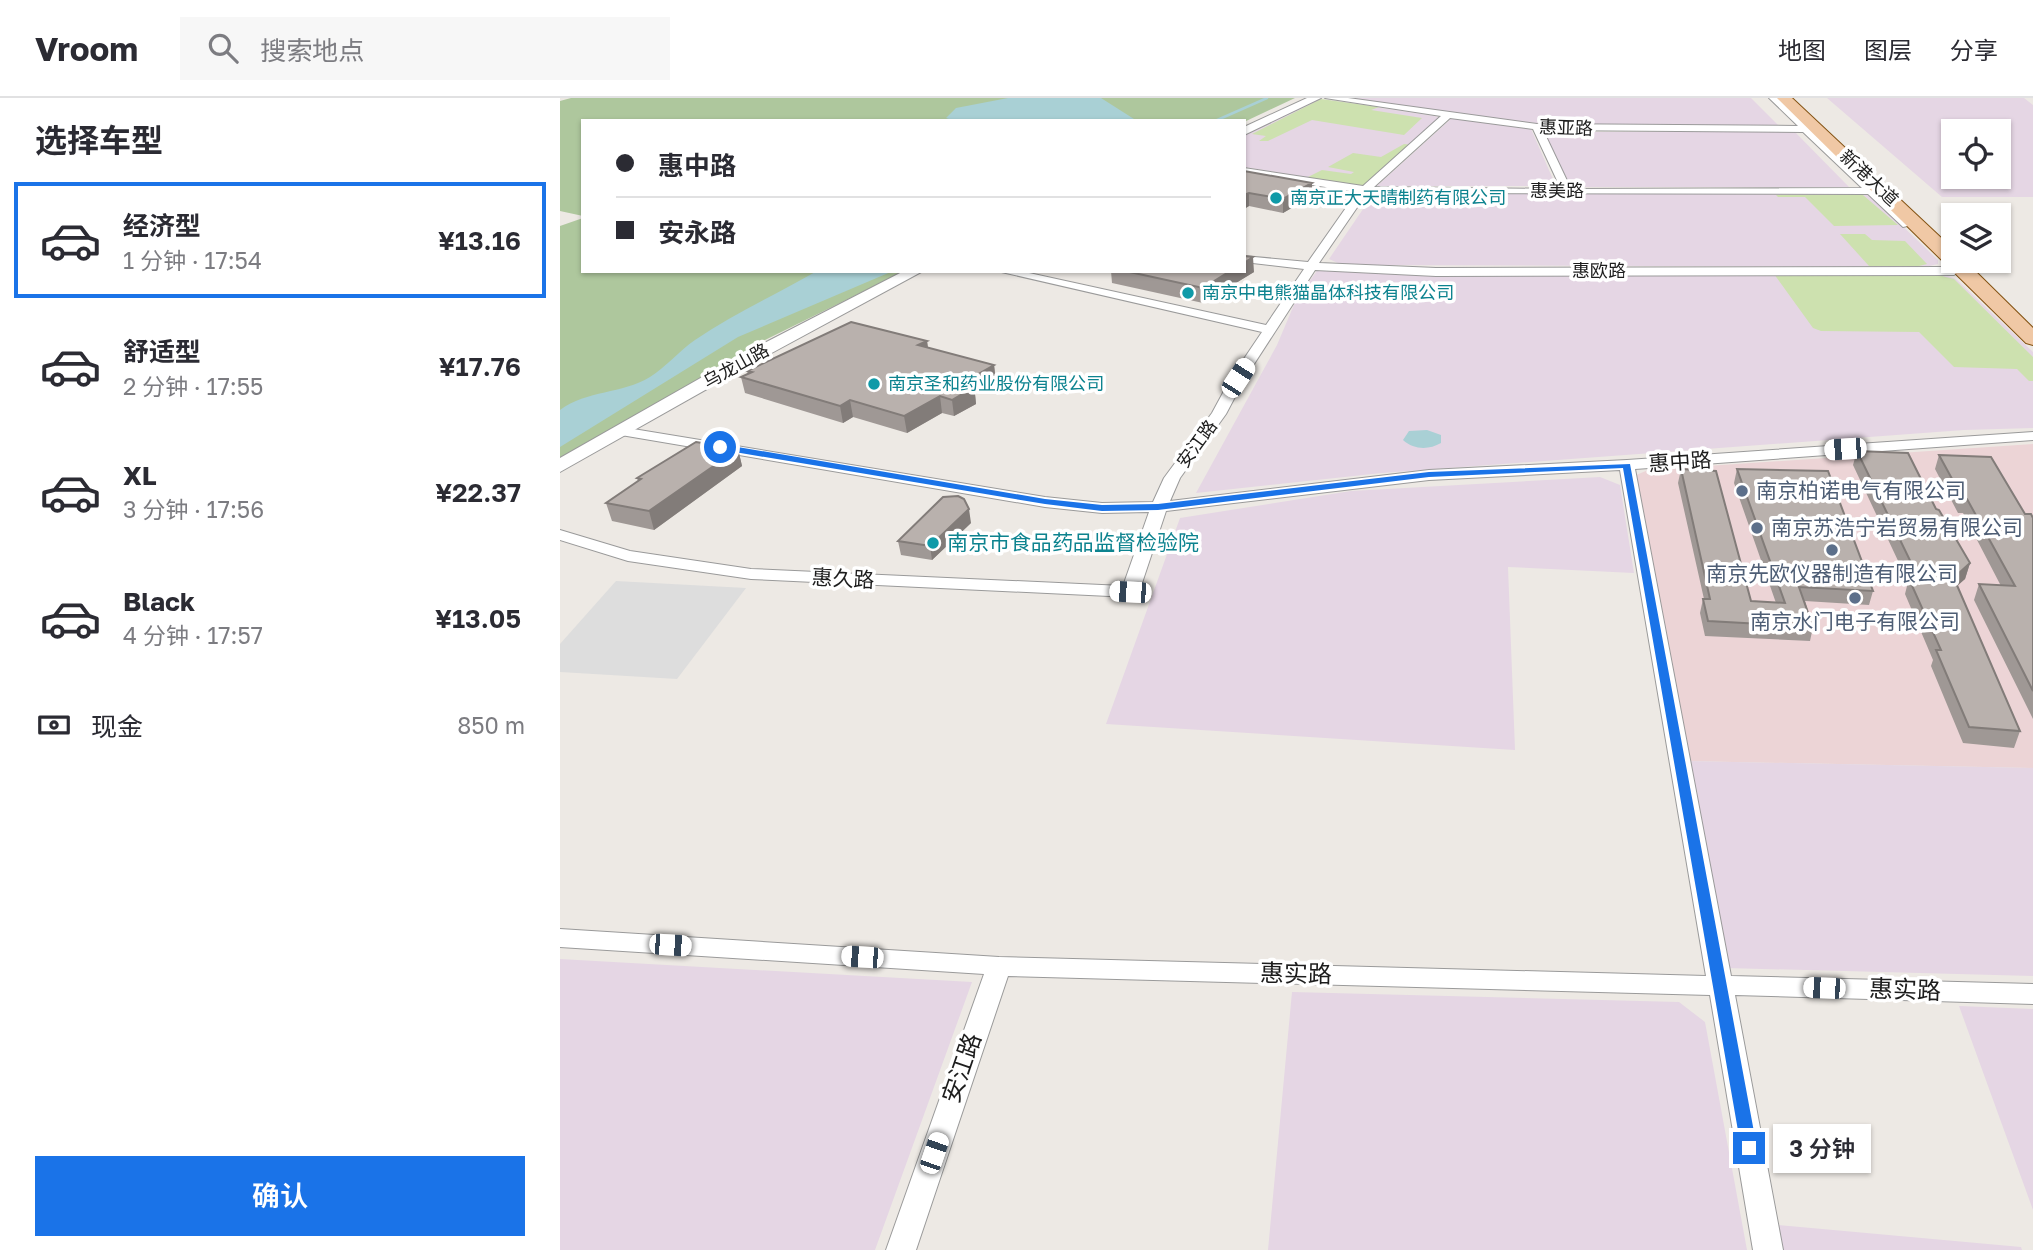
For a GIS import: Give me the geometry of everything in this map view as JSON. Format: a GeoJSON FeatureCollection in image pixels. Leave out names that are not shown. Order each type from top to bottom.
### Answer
{"type":"FeatureCollection","features":[{"type":"Feature","properties":{"kind":"main road","name":"新港大道"},"geometry":{"type":"LineString","coordinates":[[1784,98],[1941,251]]}},
{"type":"Feature","properties":{"kind":"main road","name":"新港大道"},"geometry":{"type":"LineString","coordinates":[[1801,98],[1941,227]]}},
{"type":"Feature","properties":{"kind":"main road","name":"新港大道"},"geometry":{"type":"LineString","coordinates":[[1963,273],[2033,339]]}},
{"type":"Feature","properties":{"kind":"main road"},"geometry":{"type":"LineString","coordinates":[[1991,273],[2015,294]]}},
{"type":"Feature","properties":{"kind":"street"},"geometry":{"type":"LineString","coordinates":[[1246,131],[1316,98]]}},
{"type":"Feature","properties":{"kind":"street","name":"惠亚路"},"geometry":{"type":"LineString","coordinates":[[1329,98],[1537,127],[1805,129]]}},
{"type":"Feature","properties":{"kind":"street"},"geometry":{"type":"LineString","coordinates":[[1773,98],[1941,253]]}},
{"type":"Feature","properties":{"kind":"street","name":"安江路"},"geometry":{"type":"LineString","coordinates":[[1130,592],[1158,507],[1172,478],[1219,414],[1238,378],[1311,266],[1357,197],[1447,116]]}},
{"type":"Feature","properties":{"kind":"street"},"geometry":{"type":"LineString","coordinates":[[1537,127],[1567,191]]}},
{"type":"Feature","properties":{"kind":"street","name":"惠美路"},"geometry":{"type":"LineString","coordinates":[[1246,171],[1366,190],[1871,191]]}},
{"type":"Feature","properties":{"kind":"street","name":"惠欧路"},"geometry":{"type":"LineString","coordinates":[[1246,259],[1311,266],[1436,272],[1941,264]]}},
{"type":"Feature","properties":{"kind":"street","name":"乌龙山路"},"geometry":{"type":"LineString","coordinates":[[560,466],[747,359],[912,273]]}},
{"type":"Feature","properties":{"kind":"street"},"geometry":{"type":"LineString","coordinates":[[1012,273],[1269,330]]}},
{"type":"Feature","properties":{"kind":"street"},"geometry":{"type":"LineString","coordinates":[[1962,273],[2033,348]]}},
{"type":"Feature","properties":{"kind":"street","name":"惠中路"},"geometry":{"type":"LineString","coordinates":[[621,431],[1045,502],[1102,508],[1158,507],[1429,475],[1627,466],[2033,436]]}},
{"type":"Feature","properties":{"kind":"street"},"geometry":{"type":"LineString","coordinates":[[1627,466],[1768,1250]]}},
{"type":"Feature","properties":{"kind":"street","name":"惠久路"},"geometry":{"type":"LineString","coordinates":[[560,535],[628,556],[751,574],[1130,592]]}},
{"type":"Feature","properties":{"kind":"street","name":"惠实路"},"geometry":{"type":"LineString","coordinates":[[560,938],[999,966],[2033,994]]}},
{"type":"Feature","properties":{"kind":"street","name":"安江路"},"geometry":{"type":"LineString","coordinates":[[901,1250],[999,966]]}},
{"type":"Feature","properties":{"kind":"shaded area"},"geometry":{"type":"Polygon","coordinates":[[[1351,98],[1751,98],[1779,126],[1558,125],[1491,119],[1351,98]]]}},
{"type":"Feature","properties":{"kind":"shaded area"},"geometry":{"type":"Polygon","coordinates":[[[1827,98],[2024,98],[2033,105],[2033,197],[1942,197],[1827,98]]]}},
{"type":"Feature","properties":{"kind":"shaded area"},"geometry":{"type":"Polygon","coordinates":[[[1318,100],[1440,117],[1362,186],[1246,167],[1246,134],[1318,100]]]}},
{"type":"Feature","properties":{"kind":"shaded area"},"geometry":{"type":"Polygon","coordinates":[[[1452,118],[1531,129],[1556,186],[1377,186],[1452,118]]]}},
{"type":"Feature","properties":{"kind":"shaded area"},"geometry":{"type":"Polygon","coordinates":[[[1544,132],[1795,132],[1849,187],[1571,187],[1544,132]]]}},
{"type":"Feature","properties":{"kind":"shaded area"},"geometry":{"type":"Polygon","coordinates":[[[1823,192],[1870,195],[1938,260],[1938,264],[1925,267],[1363,265],[1340,264],[1329,259],[1374,193],[1823,192]]]}},
{"type":"Feature","properties":{"kind":"shaded area"},"geometry":{"type":"Polygon","coordinates":[[[1319,268],[1943,274],[1956,279],[2033,352],[2033,428],[1964,430],[1382,473],[1196,493],[1277,345],[1296,300],[1319,268]]]}},
{"type":"Feature","properties":{"kind":"shaded area"},"geometry":{"type":"Polygon","coordinates":[[[2033,444],[2033,768],[1687,761],[1634,476],[1648,470],[2033,444]]]}},
{"type":"Feature","properties":{"kind":"shaded area"},"geometry":{"type":"Polygon","coordinates":[[[1600,477],[1620,485],[1634,573],[1508,567],[1515,750],[1106,724],[1180,518],[1351,491],[1600,477]]]}},
{"type":"Feature","properties":{"kind":"shaded area"},"geometry":{"type":"Polygon","coordinates":[[[616,581],[746,588],[677,679],[560,672],[560,644],[616,581]]]}},
{"type":"Feature","properties":{"kind":"shaded area"},"geometry":{"type":"Polygon","coordinates":[[[1687,761],[2033,768],[2033,976],[1726,968],[1687,761]]]}},
{"type":"Feature","properties":{"kind":"shaded area"},"geometry":{"type":"Polygon","coordinates":[[[560,959],[972,982],[875,1250],[560,1250],[560,959]]]}},
{"type":"Feature","properties":{"kind":"shaded area"},"geometry":{"type":"Polygon","coordinates":[[[1292,992],[1679,1002],[1705,1022],[1747,1250],[1268,1250],[1292,992]]]}},
{"type":"Feature","properties":{"kind":"shaded area"},"geometry":{"type":"Polygon","coordinates":[[[1959,1006],[2033,1009],[2033,1210],[1959,1006]]]}},
{"type":"Feature","properties":{"kind":"shaded area"},"geometry":{"type":"Polygon","coordinates":[[[1778,1225],[2021,1247],[2022,1250],[1783,1250],[1778,1225]]]}},
{"type":"Feature","properties":{"kind":"green space"},"geometry":{"type":"Polygon","coordinates":[[[571,98],[1295,98],[1246,121],[581,119],[581,216],[560,211],[560,101],[571,98]]]}},
{"type":"Feature","properties":{"kind":"green space"},"geometry":{"type":"Polygon","coordinates":[[[1321,99],[1379,107],[1371,110],[1422,118],[1404,135],[1312,120],[1268,141],[1259,141],[1266,136],[1252,134],[1321,99]]]}},
{"type":"Feature","properties":{"kind":"green space"},"geometry":{"type":"Polygon","coordinates":[[[1404,144],[1412,145],[1362,187],[1304,179],[1322,170],[1351,174],[1354,172],[1328,167],[1353,153],[1381,157],[1404,144]]]}},
{"type":"Feature","properties":{"kind":"green space"},"geometry":{"type":"Polygon","coordinates":[[[1776,195],[1863,195],[1898,225],[1834,226],[1805,197],[1776,195]]]}},
{"type":"Feature","properties":{"kind":"green space"},"geometry":{"type":"Polygon","coordinates":[[[581,219],[581,273],[901,273],[763,341],[560,460],[560,226],[581,219]]]}},
{"type":"Feature","properties":{"kind":"green space"},"geometry":{"type":"Polygon","coordinates":[[[1840,234],[1865,234],[1872,240],[1905,241],[1927,264],[1869,266],[1840,234]]]}},
{"type":"Feature","properties":{"kind":"green space"},"geometry":{"type":"Polygon","coordinates":[[[1774,274],[1934,274],[1954,279],[2033,357],[2033,381],[2029,381],[2017,369],[1954,367],[1919,332],[1821,331],[1813,328],[1774,274]]]}},
{"type":"Feature","properties":{"kind":"water"},"geometry":{"type":"Polygon","coordinates":[[[1008,98],[1101,98],[1134,119],[946,118],[956,108],[1008,98]]]}},
{"type":"Feature","properties":{"kind":"water"},"geometry":{"type":"Polygon","coordinates":[[[813,273],[888,273],[738,337],[560,447],[560,410],[582,399],[628,387],[650,377],[689,344],[813,273]]]}},
{"type":"Feature","properties":{"kind":"water"},"geometry":{"type":"Polygon","coordinates":[[[1427,430],[1441,435],[1441,443],[1422,448],[1403,440],[1409,431],[1427,430]]]}},
{"type":"Feature","properties":{"kind":"building"},"geometry":{"type":"Polygon","coordinates":[[[1246,171],[1312,183],[1283,199],[1246,194],[1246,171]]]}},
{"type":"Feature","properties":{"kind":"building"},"geometry":{"type":"Polygon","coordinates":[[[1134,273],[1227,273],[1203,288],[1134,273]]]}},
{"type":"Feature","properties":{"kind":"building","name":"南京圣和药业股份有限公司"},"geometry":{"type":"Polygon","coordinates":[[[851,322],[927,341],[918,345],[994,365],[961,384],[974,387],[952,400],[940,396],[904,416],[850,400],[840,406],[741,377],[752,372],[747,371],[851,322]]]}},
{"type":"Feature","properties":{"kind":"building"},"geometry":{"type":"Polygon","coordinates":[[[696,442],[738,449],[649,511],[606,503],[641,479],[637,478],[696,442]]]}},
{"type":"Feature","properties":{"kind":"building"},"geometry":{"type":"Polygon","coordinates":[[[1857,451],[1908,453],[1936,509],[1970,563],[1949,582],[1956,583],[2020,731],[1969,727],[1936,650],[1941,650],[1909,579],[1919,579],[1857,451]]]}},
{"type":"Feature","properties":{"kind":"building"},"geometry":{"type":"Polygon","coordinates":[[[1939,455],[1991,457],[2025,514],[2031,514],[2033,518],[2033,691],[1979,584],[2015,586],[1967,499],[1963,499],[1939,455]]]}},
{"type":"Feature","properties":{"kind":"building"},"geometry":{"type":"Polygon","coordinates":[[[1681,469],[1716,471],[1751,601],[1785,603],[1737,469],[1828,471],[1873,591],[1799,587],[1813,627],[1708,621],[1703,599],[1710,599],[1681,469]]]}},
{"type":"Feature","properties":{"kind":"building"},"geometry":{"type":"Polygon","coordinates":[[[958,496],[964,499],[969,509],[930,546],[898,541],[943,497],[958,496]]]}},
{"type":"Feature","properties":{"kind":"waterway"},"geometry":{"type":"LineString","coordinates":[[1220,119],[1267,98]]}},
{"type":"Feature","properties":{"kind":"place","name":"南京正大天晴制药有限公司"},"geometry":{"type":"Point","coordinates":[1276,198]}},
{"type":"Feature","properties":{"kind":"place","name":"南京中电熊猫晶体科技有限公司"},"geometry":{"type":"Point","coordinates":[1188,293]}},
{"type":"Feature","properties":{"kind":"place","name":"南京圣和药业股份有限公司"},"geometry":{"type":"Point","coordinates":[874,384]}},
{"type":"Feature","properties":{"kind":"place","name":"南京柏诺电气有限公司"},"geometry":{"type":"Point","coordinates":[1742,491]}},
{"type":"Feature","properties":{"kind":"place","name":"南京苏浩宁岩贸易有限公司"},"geometry":{"type":"Point","coordinates":[1757,528]}},
{"type":"Feature","properties":{"kind":"place","name":"南京市食品药品监督检验院"},"geometry":{"type":"Point","coordinates":[933,543]}},
{"type":"Feature","properties":{"kind":"place","name":"南京先欧仪器制造有限公司"},"geometry":{"type":"Point","coordinates":[1832,550]}},
{"type":"Feature","properties":{"kind":"place","name":"南京水门电子有限公司"},"geometry":{"type":"Point","coordinates":[1855,598]}},
{"type":"Feature","properties":{"kind":"route"},"geometry":{"type":"LineString","coordinates":[[720,447],[1045,502],[1102,508],[1158,507],[1429,475],[1627,466],[1749,1148]]}}]}
